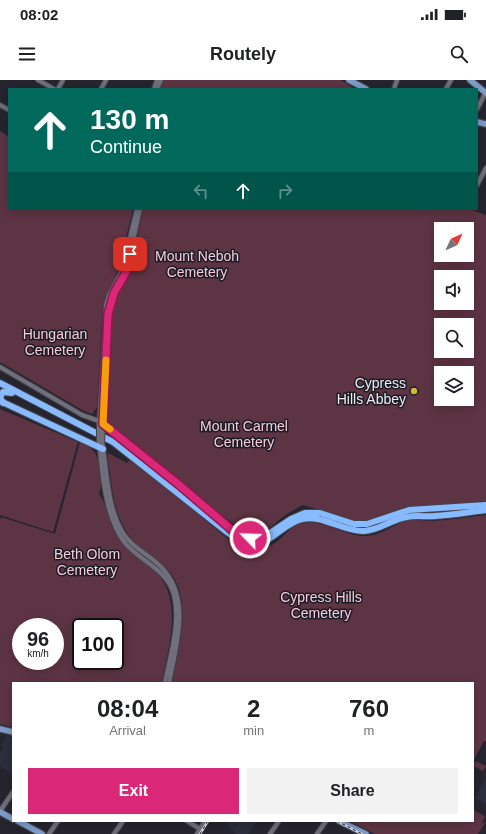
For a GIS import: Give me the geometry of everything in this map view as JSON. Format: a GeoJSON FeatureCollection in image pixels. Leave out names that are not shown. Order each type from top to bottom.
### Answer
{"type":"FeatureCollection","features":[{"type":"Feature","properties":{"kind":"highway"},"geometry":{"type":"LineString","coordinates":[[0,379],[117,440],[237,534],[254,538],[270,534],[288,520],[305,513],[320,513],[354,524],[367,524],[377,522],[405,511],[486,505]]}},
{"type":"Feature","properties":{"kind":"highway"},"geometry":{"type":"LineString","coordinates":[[0,383],[118,445],[228,533],[243,541],[256,543],[270,540],[290,524],[303,519],[315,519],[350,530],[360,531],[375,529],[405,517],[486,510]]}},
{"type":"Feature","properties":{"kind":"highway"},"geometry":{"type":"LineString","coordinates":[[32,400],[6,391],[1,394],[1,402],[101,444]]}},
{"type":"Feature","properties":{"kind":"highway"},"geometry":{"type":"LineString","coordinates":[[101,425],[178,484],[201,505]]}},
{"type":"Feature","properties":{"kind":"main road"},"geometry":{"type":"LineString","coordinates":[[349,80],[364,88]]}},
{"type":"Feature","properties":{"kind":"main road"},"geometry":{"type":"LineString","coordinates":[[470,80],[486,93]]}},
{"type":"Feature","properties":{"kind":"main road"},"geometry":{"type":"LineString","coordinates":[[0,729],[12,732]]}},
{"type":"Feature","properties":{"kind":"main road"},"geometry":{"type":"LineString","coordinates":[[0,811],[12,817]]}},
{"type":"Feature","properties":{"kind":"main road"},"geometry":{"type":"LineString","coordinates":[[20,822],[42,834]]}},
{"type":"Feature","properties":{"kind":"main road"},"geometry":{"type":"LineString","coordinates":[[341,822],[359,832],[366,834]]}},
{"type":"Feature","properties":{"kind":"street"},"geometry":{"type":"LineString","coordinates":[[38,80],[52,88]]}},
{"type":"Feature","properties":{"kind":"street"},"geometry":{"type":"LineString","coordinates":[[478,107],[486,93]]}},
{"type":"Feature","properties":{"kind":"street"},"geometry":{"type":"LineString","coordinates":[[478,183],[486,168]]}},
{"type":"Feature","properties":{"kind":"street"},"geometry":{"type":"LineString","coordinates":[[137,210],[122,271],[109,296],[106,314],[107,328],[101,444],[105,491],[111,514],[119,534],[132,549],[158,569],[170,585],[174,596],[175,624],[165,682]]}},
{"type":"Feature","properties":{"kind":"street"},"geometry":{"type":"LineString","coordinates":[[106,314],[114,293],[126,272],[140,210]]}},
{"type":"Feature","properties":{"kind":"street"},"geometry":{"type":"LineString","coordinates":[[0,367],[101,425]]}},
{"type":"Feature","properties":{"kind":"street"},"geometry":{"type":"LineString","coordinates":[[101,444],[109,489],[118,523],[132,544],[160,566],[168,575],[177,592],[180,608],[179,624],[169,682]]}},
{"type":"Feature","properties":{"kind":"street"},"geometry":{"type":"LineString","coordinates":[[0,811],[12,793]]}},
{"type":"Feature","properties":{"kind":"street"},"geometry":{"type":"LineString","coordinates":[[49,834],[57,822]]}},
{"type":"Feature","properties":{"kind":"street"},"geometry":{"type":"LineString","coordinates":[[114,834],[122,822]]}},
{"type":"Feature","properties":{"kind":"street"},"geometry":{"type":"LineString","coordinates":[[189,822],[200,829]]}},
{"type":"Feature","properties":{"kind":"street"},"geometry":{"type":"LineString","coordinates":[[197,834],[204,822]]}},
{"type":"Feature","properties":{"kind":"street"},"geometry":{"type":"LineString","coordinates":[[270,834],[278,822]]}},
{"type":"Feature","properties":{"kind":"street"},"geometry":{"type":"LineString","coordinates":[[317,834],[325,822]]}},
{"type":"Feature","properties":{"kind":"shaded area"},"geometry":{"type":"Polygon","coordinates":[[[7,736],[12,737],[12,774],[0,766],[0,753],[4,747],[1,745],[7,736]]]}},
{"type":"Feature","properties":{"kind":"shaded area"},"geometry":{"type":"Polygon","coordinates":[[[486,778],[486,804],[475,798],[486,778]]]}},
{"type":"Feature","properties":{"kind":"shaded area"},"geometry":{"type":"Polygon","coordinates":[[[224,822],[256,822],[248,834],[236,834],[229,828],[230,826],[224,822]]]}},
{"type":"Feature","properties":{"kind":"green space"},"geometry":{"type":"Polygon","coordinates":[[[164,80],[341,80],[353,88],[160,88],[164,80]]]}},
{"type":"Feature","properties":{"kind":"green space","name":"Hungarian Cemetery"},"geometry":{"type":"Polygon","coordinates":[[[0,131],[8,136],[8,210],[133,210],[117,274],[103,304],[97,407],[92,414],[84,411],[0,362],[0,131]]]}},
{"type":"Feature","properties":{"kind":"green space"},"geometry":{"type":"Polygon","coordinates":[[[143,210],[472,210],[486,215],[486,501],[427,507],[405,507],[384,518],[359,522],[303,505],[263,532],[253,534],[246,533],[178,482],[105,422],[113,306],[131,265],[143,210]]]}},
{"type":"Feature","properties":{"kind":"green space"},"geometry":{"type":"Polygon","coordinates":[[[0,409],[78,442],[53,532],[0,515],[0,409]]]}},
{"type":"Feature","properties":{"kind":"green space","name":"Beth Olom Cemetery"},"geometry":{"type":"Polygon","coordinates":[[[80,442],[91,448],[97,457],[100,468],[101,479],[99,494],[105,505],[116,535],[132,553],[156,572],[165,584],[170,597],[172,625],[162,682],[12,682],[12,727],[0,724],[1,517],[55,534],[80,442]]]}},
{"type":"Feature","properties":{"kind":"green space","name":"Cypress Hills Cemetery"},"geometry":{"type":"Polygon","coordinates":[[[108,453],[127,463],[131,459],[228,539],[247,548],[267,547],[279,540],[293,527],[310,522],[325,525],[355,535],[369,536],[382,532],[404,521],[438,521],[486,515],[486,741],[484,741],[474,759],[474,682],[172,682],[182,624],[179,589],[176,581],[167,569],[131,539],[121,522],[113,494],[108,453]]]}},
{"type":"Feature","properties":{"kind":"green space"},"geometry":{"type":"Polygon","coordinates":[[[476,761],[486,766],[483,771],[474,766],[476,761]]]}},
{"type":"Feature","properties":{"kind":"green space"},"geometry":{"type":"Polygon","coordinates":[[[474,810],[485,816],[481,825],[486,821],[478,834],[375,834],[352,822],[474,822],[474,810]]]}},
{"type":"Feature","properties":{"kind":"railway"},"geometry":{"type":"LineString","coordinates":[[200,834],[207,822]]}},
{"type":"Feature","properties":{"kind":"railway"},"geometry":{"type":"LineString","coordinates":[[339,822],[362,834]]}},
{"type":"Feature","properties":{"kind":"slow traffic"},"geometry":{"type":"LineString","coordinates":[[106,360],[103,424],[110,429]]}},
{"type":"Feature","properties":{"kind":"place","name":"Cypress Hills Abbey"},"geometry":{"type":"Point","coordinates":[414,391]}},
{"type":"Feature","properties":{"kind":"route"},"geometry":{"type":"LineString","coordinates":[[130,254],[126,272],[114,293],[108,314],[103,424],[178,484],[237,534],[250,538]]}},
{"type":"Feature","properties":{"kind":"park label","name":"Mount Neboh Cemetery"},"geometry":{"type":"Point","coordinates":[197,264]}},
{"type":"Feature","properties":{"kind":"park label","name":"Mount Carmel Cemetery"},"geometry":{"type":"Point","coordinates":[244,434]}}]}
